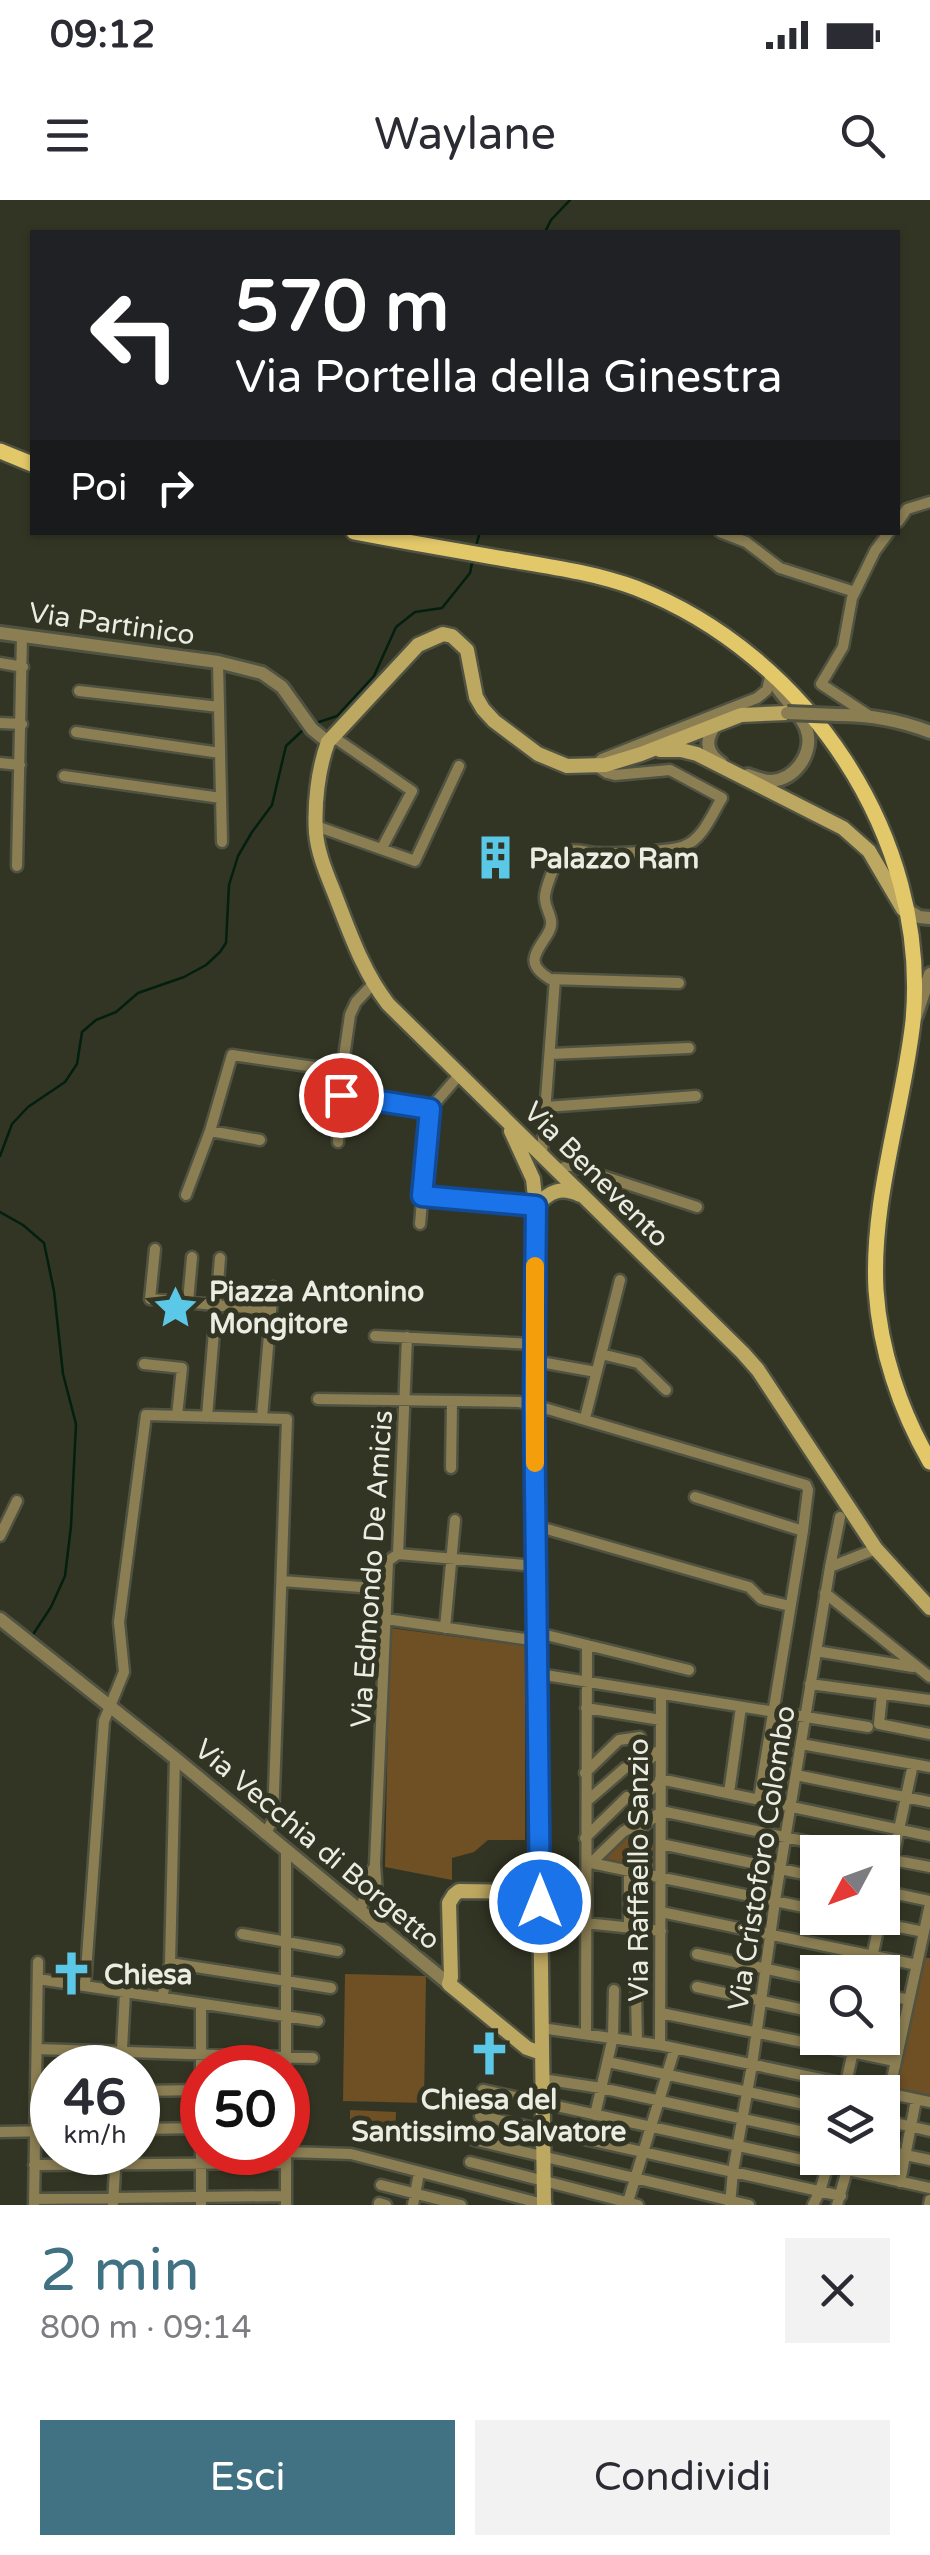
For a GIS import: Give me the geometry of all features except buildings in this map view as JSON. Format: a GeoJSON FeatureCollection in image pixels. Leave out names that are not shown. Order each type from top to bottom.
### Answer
{"type":"FeatureCollection","features":[{"type":"Feature","properties":{"kind":"main road"},"geometry":{"type":"LineString","coordinates":[[0,451],[30,463]]}},
{"type":"Feature","properties":{"kind":"main road"},"geometry":{"type":"LineString","coordinates":[[370,535],[585,572],[633,587],[690,613],[758,661],[806,706],[853,770],[876,812],[897,866],[914,940],[913,1024],[877,1240],[876,1291],[897,1392],[930,1462]]}},
{"type":"Feature","properties":{"kind":"main road"},"geometry":{"type":"LineString","coordinates":[[330,739],[418,645],[443,634],[452,636],[467,650],[476,697],[494,721],[538,754],[566,766],[606,765],[741,715],[787,712]]}},
{"type":"Feature","properties":{"kind":"main road","name":"Via Benevento"},"geometry":{"type":"LineString","coordinates":[[330,739],[316,804],[316,826],[324,867],[373,984],[388,1004],[758,1370],[876,1549],[930,1608]]}},
{"type":"Feature","properties":{"kind":"main road"},"geometry":{"type":"LineString","coordinates":[[649,751],[681,750],[696,754],[824,818],[857,839],[879,864],[909,915]]}},
{"type":"Feature","properties":{"kind":"main road"},"geometry":{"type":"LineString","coordinates":[[504,1117],[534,1179],[536,1206],[534,1405],[545,2205]]}},
{"type":"Feature","properties":{"kind":"main road"},"geometry":{"type":"LineString","coordinates":[[534,1179],[547,1171],[559,1170]]}},
{"type":"Feature","properties":{"kind":"main road"},"geometry":{"type":"LineString","coordinates":[[534,1179],[586,1197]]}},
{"type":"Feature","properties":{"kind":"main road"},"geometry":{"type":"LineString","coordinates":[[536,1206],[551,1192],[560,1190]]}},
{"type":"Feature","properties":{"kind":"main road"},"geometry":{"type":"LineString","coordinates":[[449,1984],[450,1903],[454,1895],[459,1891],[540,1892]]}},
{"type":"Feature","properties":{"kind":"main road","name":"Via Vecchia di Borgetto"},"geometry":{"type":"LineString","coordinates":[[449,1984],[527,2048],[541,2054]]}},
{"type":"Feature","properties":{"kind":"street"},"geometry":{"type":"LineString","coordinates":[[900,519],[907,510],[930,502]]}},
{"type":"Feature","properties":{"kind":"street"},"geometry":{"type":"LineString","coordinates":[[728,535],[746,542],[780,568],[855,592]]}},
{"type":"Feature","properties":{"kind":"street"},"geometry":{"type":"LineString","coordinates":[[868,715],[821,684],[843,647],[855,592],[887,535]]}},
{"type":"Feature","properties":{"kind":"street","name":"Via Partinico"},"geometry":{"type":"LineString","coordinates":[[0,632],[218,662],[262,673],[282,687],[310,726],[330,739]]}},
{"type":"Feature","properties":{"kind":"street"},"geometry":{"type":"LineString","coordinates":[[16,866],[22,636]]}},
{"type":"Feature","properties":{"kind":"street"},"geometry":{"type":"LineString","coordinates":[[716,724],[707,741],[716,760],[729,769],[762,780],[779,780],[792,774],[806,754],[804,724],[758,661]]}},
{"type":"Feature","properties":{"kind":"street"},"geometry":{"type":"LineString","coordinates":[[0,662],[22,667]]}},
{"type":"Feature","properties":{"kind":"street","name":"Via Partinico"},"geometry":{"type":"LineString","coordinates":[[218,662],[222,842]]}},
{"type":"Feature","properties":{"kind":"street"},"geometry":{"type":"LineString","coordinates":[[679,983],[546,977],[534,953],[551,927],[544,894],[556,864],[572,850],[600,853],[684,846],[700,834],[722,798],[670,770],[614,774],[595,765],[757,698],[767,690],[770,677]]}},
{"type":"Feature","properties":{"kind":"street"},"geometry":{"type":"LineString","coordinates":[[78,691],[219,707]]}},
{"type":"Feature","properties":{"kind":"street"},"geometry":{"type":"LineString","coordinates":[[787,712],[868,715],[930,732]]}},
{"type":"Feature","properties":{"kind":"street"},"geometry":{"type":"LineString","coordinates":[[0,723],[22,724]]}},
{"type":"Feature","properties":{"kind":"street"},"geometry":{"type":"LineString","coordinates":[[76,732],[220,753]]}},
{"type":"Feature","properties":{"kind":"street"},"geometry":{"type":"LineString","coordinates":[[696,754],[693,747],[697,732]]}},
{"type":"Feature","properties":{"kind":"street"},"geometry":{"type":"LineString","coordinates":[[330,739],[412,791],[382,848]]}},
{"type":"Feature","properties":{"kind":"street"},"geometry":{"type":"LineString","coordinates":[[0,763],[20,765]]}},
{"type":"Feature","properties":{"kind":"street"},"geometry":{"type":"LineString","coordinates":[[316,826],[415,861],[459,766]]}},
{"type":"Feature","properties":{"kind":"street"},"geometry":{"type":"LineString","coordinates":[[64,776],[221,798]]}},
{"type":"Feature","properties":{"kind":"street"},"geometry":{"type":"LineString","coordinates":[[909,915],[930,918]]}},
{"type":"Feature","properties":{"kind":"street"},"geometry":{"type":"LineString","coordinates":[[913,1024],[930,974]]}},
{"type":"Feature","properties":{"kind":"street"},"geometry":{"type":"LineString","coordinates":[[542,1154],[556,980]]}},
{"type":"Feature","properties":{"kind":"street"},"geometry":{"type":"LineString","coordinates":[[338,1142],[350,1015],[373,984]]}},
{"type":"Feature","properties":{"kind":"street"},"geometry":{"type":"LineString","coordinates":[[550,1054],[689,1048]]}},
{"type":"Feature","properties":{"kind":"street"},"geometry":{"type":"LineString","coordinates":[[186,1195],[232,1055],[342,1070]]}},
{"type":"Feature","properties":{"kind":"street"},"geometry":{"type":"LineString","coordinates":[[420,1224],[430,1109],[460,1074]]}},
{"type":"Feature","properties":{"kind":"street"},"geometry":{"type":"LineString","coordinates":[[341,1095],[430,1109]]}},
{"type":"Feature","properties":{"kind":"street"},"geometry":{"type":"LineString","coordinates":[[546,1107],[696,1096]]}},
{"type":"Feature","properties":{"kind":"street"},"geometry":{"type":"LineString","coordinates":[[210,1131],[260,1140]]}},
{"type":"Feature","properties":{"kind":"street"},"geometry":{"type":"LineString","coordinates":[[559,1170],[569,1165],[697,1207]]}},
{"type":"Feature","properties":{"kind":"street"},"geometry":{"type":"LineString","coordinates":[[422,1196],[536,1206]]}},
{"type":"Feature","properties":{"kind":"street"},"geometry":{"type":"LineString","coordinates":[[155,1249],[150,1299],[189,1299],[271,1310]]}},
{"type":"Feature","properties":{"kind":"street"},"geometry":{"type":"LineString","coordinates":[[189,1299],[192,1257]]}},
{"type":"Feature","properties":{"kind":"street"},"geometry":{"type":"LineString","coordinates":[[206,1416],[220,1258]]}},
{"type":"Feature","properties":{"kind":"street"},"geometry":{"type":"LineString","coordinates":[[584,1418],[620,1280]]}},
{"type":"Feature","properties":{"kind":"street"},"geometry":{"type":"LineString","coordinates":[[262,1418],[273,1288]]}},
{"type":"Feature","properties":{"kind":"street"},"geometry":{"type":"LineString","coordinates":[[375,1336],[535,1344]]}},
{"type":"Feature","properties":{"kind":"street","name":"Via Edmondo De Amicis"},"geometry":{"type":"LineString","coordinates":[[375,1864],[388,1561],[398,1554],[407,1337]]}},
{"type":"Feature","properties":{"kind":"street"},"geometry":{"type":"LineString","coordinates":[[601,1354],[638,1364],[666,1390]]}},
{"type":"Feature","properties":{"kind":"street"},"geometry":{"type":"LineString","coordinates":[[535,1361],[596,1372]]}},
{"type":"Feature","properties":{"kind":"street"},"geometry":{"type":"LineString","coordinates":[[144,1364],[182,1368],[177,1416]]}},
{"type":"Feature","properties":{"kind":"street"},"geometry":{"type":"LineString","coordinates":[[318,1399],[519,1402],[806,1484],[803,1531],[760,1799]]}},
{"type":"Feature","properties":{"kind":"street"},"geometry":{"type":"LineString","coordinates":[[451,1468],[452,1402]]}},
{"type":"Feature","properties":{"kind":"street"},"geometry":{"type":"LineString","coordinates":[[85,1986],[104,1721],[124,1672],[119,1622],[146,1414],[286,1419],[273,1820],[265,1834]]}},
{"type":"Feature","properties":{"kind":"street"},"geometry":{"type":"LineString","coordinates":[[695,1497],[803,1531]]}},
{"type":"Feature","properties":{"kind":"street"},"geometry":{"type":"LineString","coordinates":[[0,1536],[16,1501]]}},
{"type":"Feature","properties":{"kind":"street","name":"Via Cristoforo Colombo"},"geometry":{"type":"LineString","coordinates":[[730,2203],[780,1870],[840,1517]]}},
{"type":"Feature","properties":{"kind":"street"},"geometry":{"type":"LineString","coordinates":[[446,1628],[454,1520]]}},
{"type":"Feature","properties":{"kind":"street"},"geometry":{"type":"LineString","coordinates":[[536,1526],[750,1587],[760,1599],[790,1606]]}},
{"type":"Feature","properties":{"kind":"street"},"geometry":{"type":"LineString","coordinates":[[830,1566],[876,1549]]}},
{"type":"Feature","properties":{"kind":"street"},"geometry":{"type":"LineString","coordinates":[[398,1554],[536,1566]]}},
{"type":"Feature","properties":{"kind":"street"},"geometry":{"type":"LineString","coordinates":[[282,1581],[387,1590]]}},
{"type":"Feature","properties":{"kind":"street"},"geometry":{"type":"LineString","coordinates":[[825,1592],[930,1677]]}},
{"type":"Feature","properties":{"kind":"street","name":"Via Vecchia di Borgetto"},"geometry":{"type":"LineString","coordinates":[[0,1619],[449,1984]]}},
{"type":"Feature","properties":{"kind":"street"},"geometry":{"type":"LineString","coordinates":[[386,1619],[587,1645],[688,1670]]}},
{"type":"Feature","properties":{"kind":"street"},"geometry":{"type":"LineString","coordinates":[[586,2034],[587,1645]]}},
{"type":"Feature","properties":{"kind":"street"},"geometry":{"type":"LineString","coordinates":[[816,1651],[918,1668]]}},
{"type":"Feature","properties":{"kind":"street"},"geometry":{"type":"LineString","coordinates":[[539,1674],[930,1734]]}},
{"type":"Feature","properties":{"kind":"street"},"geometry":{"type":"LineString","coordinates":[[810,1684],[930,1700]]}},
{"type":"Feature","properties":{"kind":"street"},"geometry":{"type":"LineString","coordinates":[[873,1726],[882,1694]]}},
{"type":"Feature","properties":{"kind":"street","name":"Via Raffaello Sanzio"},"geometry":{"type":"LineString","coordinates":[[660,2045],[661,1695]]}},
{"type":"Feature","properties":{"kind":"street"},"geometry":{"type":"LineString","coordinates":[[729,1793],[741,1706]]}},
{"type":"Feature","properties":{"kind":"street"},"geometry":{"type":"LineString","coordinates":[[586,1708],[660,1720]]}},
{"type":"Feature","properties":{"kind":"street"},"geometry":{"type":"LineString","coordinates":[[585,1773],[619,1740],[640,1738]]}},
{"type":"Feature","properties":{"kind":"street"},"geometry":{"type":"LineString","coordinates":[[801,1744],[930,1766]]}},
{"type":"Feature","properties":{"kind":"street"},"geometry":{"type":"LineString","coordinates":[[587,1801],[625,1768],[643,1766],[660,1749]]}},
{"type":"Feature","properties":{"kind":"street"},"geometry":{"type":"LineString","coordinates":[[162,1998],[170,1964],[175,1758]]}},
{"type":"Feature","properties":{"kind":"street"},"geometry":{"type":"LineString","coordinates":[[897,1835],[913,1764]]}},
{"type":"Feature","properties":{"kind":"street"},"geometry":{"type":"LineString","coordinates":[[796,1775],[930,1802]]}},
{"type":"Feature","properties":{"kind":"street"},"geometry":{"type":"LineString","coordinates":[[585,1838],[628,1797],[640,1799],[660,1780],[930,1836]]}},
{"type":"Feature","properties":{"kind":"street"},"geometry":{"type":"LineString","coordinates":[[588,1862],[622,1832],[640,1830],[661,1811],[800,1841]]}},
{"type":"Feature","properties":{"kind":"street"},"geometry":{"type":"LineString","coordinates":[[661,1844],[800,1874]]}},
{"type":"Feature","properties":{"kind":"street"},"geometry":{"type":"LineString","coordinates":[[286,1850],[286,2045]]}},
{"type":"Feature","properties":{"kind":"street"},"geometry":{"type":"LineString","coordinates":[[900,1861],[930,1867]]}},
{"type":"Feature","properties":{"kind":"street"},"geometry":{"type":"LineString","coordinates":[[588,1862],[800,1906]]}},
{"type":"Feature","properties":{"kind":"street"},"geometry":{"type":"LineString","coordinates":[[360,1911],[375,1864]]}},
{"type":"Feature","properties":{"kind":"street"},"geometry":{"type":"LineString","coordinates":[[372,1921],[378,1908],[375,1864]]}},
{"type":"Feature","properties":{"kind":"street"},"geometry":{"type":"LineString","coordinates":[[630,1870],[630,1928]]}},
{"type":"Feature","properties":{"kind":"street"},"geometry":{"type":"LineString","coordinates":[[892,2075],[916,1965],[925,1952],[930,1902],[900,1895]]}},
{"type":"Feature","properties":{"kind":"street"},"geometry":{"type":"LineString","coordinates":[[661,1912],[868,1955]]}},
{"type":"Feature","properties":{"kind":"street"},"geometry":{"type":"LineString","coordinates":[[585,1924],[661,1932]]}},
{"type":"Feature","properties":{"kind":"street"},"geometry":{"type":"LineString","coordinates":[[900,1925],[924,1932]]}},
{"type":"Feature","properties":{"kind":"street"},"geometry":{"type":"LineString","coordinates":[[242,1934],[338,1951]]}},
{"type":"Feature","properties":{"kind":"street"},"geometry":{"type":"LineString","coordinates":[[697,1954],[800,1976]]}},
{"type":"Feature","properties":{"kind":"street"},"geometry":{"type":"LineString","coordinates":[[36,2045],[38,1962]]}},
{"type":"Feature","properties":{"kind":"street"},"geometry":{"type":"LineString","coordinates":[[900,1962],[916,1965]]}},
{"type":"Feature","properties":{"kind":"street"},"geometry":{"type":"LineString","coordinates":[[170,1964],[331,1988]]}},
{"type":"Feature","properties":{"kind":"street"},"geometry":{"type":"LineString","coordinates":[[38,1979],[318,2021]]}},
{"type":"Feature","properties":{"kind":"street"},"geometry":{"type":"LineString","coordinates":[[697,1987],[800,2009]]}},
{"type":"Feature","properties":{"kind":"street"},"geometry":{"type":"LineString","coordinates":[[595,2115],[613,2037],[614,1990]]}},
{"type":"Feature","properties":{"kind":"street"},"geometry":{"type":"LineString","coordinates":[[122,2045],[125,1992]]}},
{"type":"Feature","properties":{"kind":"street"},"geometry":{"type":"LineString","coordinates":[[636,1994],[637,2041]]}},
{"type":"Feature","properties":{"kind":"street"},"geometry":{"type":"LineString","coordinates":[[900,1998],[909,2000]]}},
{"type":"Feature","properties":{"kind":"street"},"geometry":{"type":"LineString","coordinates":[[201,2004],[201,2045]]}},
{"type":"Feature","properties":{"kind":"street"},"geometry":{"type":"LineString","coordinates":[[661,2012],[800,2041]]}},
{"type":"Feature","properties":{"kind":"street"},"geometry":{"type":"LineString","coordinates":[[542,2028],[676,2048],[800,2077]]}},
{"type":"Feature","properties":{"kind":"street"},"geometry":{"type":"LineString","coordinates":[[470,2162],[631,2204],[676,2048]]}},
{"type":"Feature","properties":{"kind":"street"},"geometry":{"type":"LineString","coordinates":[[867,2055],[896,2061]]}},
{"type":"Feature","properties":{"kind":"street"},"geometry":{"type":"LineString","coordinates":[[608,2062],[800,2104]]}},
{"type":"Feature","properties":{"kind":"street"},"geometry":{"type":"LineString","coordinates":[[542,2079],[800,2131]]}},
{"type":"Feature","properties":{"kind":"street"},"geometry":{"type":"LineString","coordinates":[[483,2090],[800,2157]]}},
{"type":"Feature","properties":{"kind":"street"},"geometry":{"type":"LineString","coordinates":[[900,2096],[930,2102]]}},
{"type":"Feature","properties":{"kind":"street"},"geometry":{"type":"LineString","coordinates":[[900,2182],[916,2100]]}},
{"type":"Feature","properties":{"kind":"street"},"geometry":{"type":"LineString","coordinates":[[480,2116],[733,2171],[817,2197],[839,2200],[846,2175]]}},
{"type":"Feature","properties":{"kind":"street"},"geometry":{"type":"LineString","coordinates":[[900,2124],[930,2131]]}},
{"type":"Feature","properties":{"kind":"street"},"geometry":{"type":"LineString","coordinates":[[0,2132],[30,2131]]}},
{"type":"Feature","properties":{"kind":"street"},"geometry":{"type":"LineString","coordinates":[[474,2140],[749,2205]]}},
{"type":"Feature","properties":{"kind":"street"},"geometry":{"type":"LineString","coordinates":[[310,2155],[351,2154],[545,2205]]}},
{"type":"Feature","properties":{"kind":"street"},"geometry":{"type":"LineString","coordinates":[[900,2154],[930,2160]]}},
{"type":"Feature","properties":{"kind":"street"},"geometry":{"type":"LineString","coordinates":[[414,2199],[419,2173]]}},
{"type":"Feature","properties":{"kind":"street"},"geometry":{"type":"LineString","coordinates":[[34,2175],[34,2202],[286,2201],[286,2175]]}},
{"type":"Feature","properties":{"kind":"street"},"geometry":{"type":"LineString","coordinates":[[114,2202],[115,2175]]}},
{"type":"Feature","properties":{"kind":"street"},"geometry":{"type":"LineString","coordinates":[[201,2175],[201,2201]]}},
{"type":"Feature","properties":{"kind":"street"},"geometry":{"type":"LineString","coordinates":[[869,2175],[930,2188]]}},
{"type":"Feature","properties":{"kind":"street"},"geometry":{"type":"LineString","coordinates":[[381,2185],[414,2199],[461,2205]]}},
{"type":"Feature","properties":{"kind":"shaded area"},"geometry":{"type":"Polygon","coordinates":[[[390,1628],[525,1646],[525,1840],[488,1840],[474,1852],[452,1858],[452,1880],[385,1867],[390,1628]]]}},
{"type":"Feature","properties":{"kind":"shaded area"},"geometry":{"type":"Polygon","coordinates":[[[626,1835],[642,1853],[655,1841],[655,1869],[602,1858],[626,1835]]]}},
{"type":"Feature","properties":{"kind":"shaded area"},"geometry":{"type":"Polygon","coordinates":[[[923,1958],[930,1958],[930,2096],[900,2089],[898,2075],[923,1958]]]}},
{"type":"Feature","properties":{"kind":"shaded area"},"geometry":{"type":"Polygon","coordinates":[[[345,1974],[426,1976],[424,2103],[343,2101],[345,1974]]]}},
{"type":"Feature","properties":{"kind":"shaded area"},"geometry":{"type":"Polygon","coordinates":[[[350,2110],[396,2112],[395,2139],[350,2137],[350,2110]]]}},
{"type":"Feature","properties":{"kind":"waterway"},"geometry":{"type":"LineString","coordinates":[[546,230],[570,200]]}},
{"type":"Feature","properties":{"kind":"waterway"},"geometry":{"type":"LineString","coordinates":[[476,546],[479,535]]}},
{"type":"Feature","properties":{"kind":"waterway"},"geometry":{"type":"LineString","coordinates":[[316,723],[337,716],[374,676],[396,627],[415,612],[442,608],[470,573],[473,558]]}},
{"type":"Feature","properties":{"kind":"waterway"},"geometry":{"type":"LineString","coordinates":[[0,1156],[12,1124],[28,1107],[65,1082],[77,1064],[82,1032],[96,1020],[116,1012],[138,993],[184,977],[220,952],[226,943],[229,885],[238,856],[272,805],[286,746],[304,729]]}},
{"type":"Feature","properties":{"kind":"waterway"},"geometry":{"type":"LineString","coordinates":[[0,1212],[44,1243],[54,1291],[63,1374],[76,1424],[65,1576],[32,1636]]}},
{"type":"Feature","properties":{"kind":"slow traffic"},"geometry":{"type":"LineString","coordinates":[[535,1266],[535,1463]]}},
{"type":"Feature","properties":{"kind":"place","name":"Palazzo Ram"},"geometry":{"type":"Point","coordinates":[496,858]}},
{"type":"Feature","properties":{"kind":"place","name":"Piazza Antonino Mongitore"},"geometry":{"type":"Point","coordinates":[176,1307]}},
{"type":"Feature","properties":{"kind":"place","name":"Chiesa"},"geometry":{"type":"Point","coordinates":[71,1974]}},
{"type":"Feature","properties":{"kind":"place","name":"Chiesa del Santissimo Salvatore"},"geometry":{"type":"Point","coordinates":[489,2053]}},
{"type":"Feature","properties":{"kind":"route"},"geometry":{"type":"LineString","coordinates":[[341,1095],[430,1109],[422,1196],[536,1206],[534,1405],[540,1902]]}}]}
